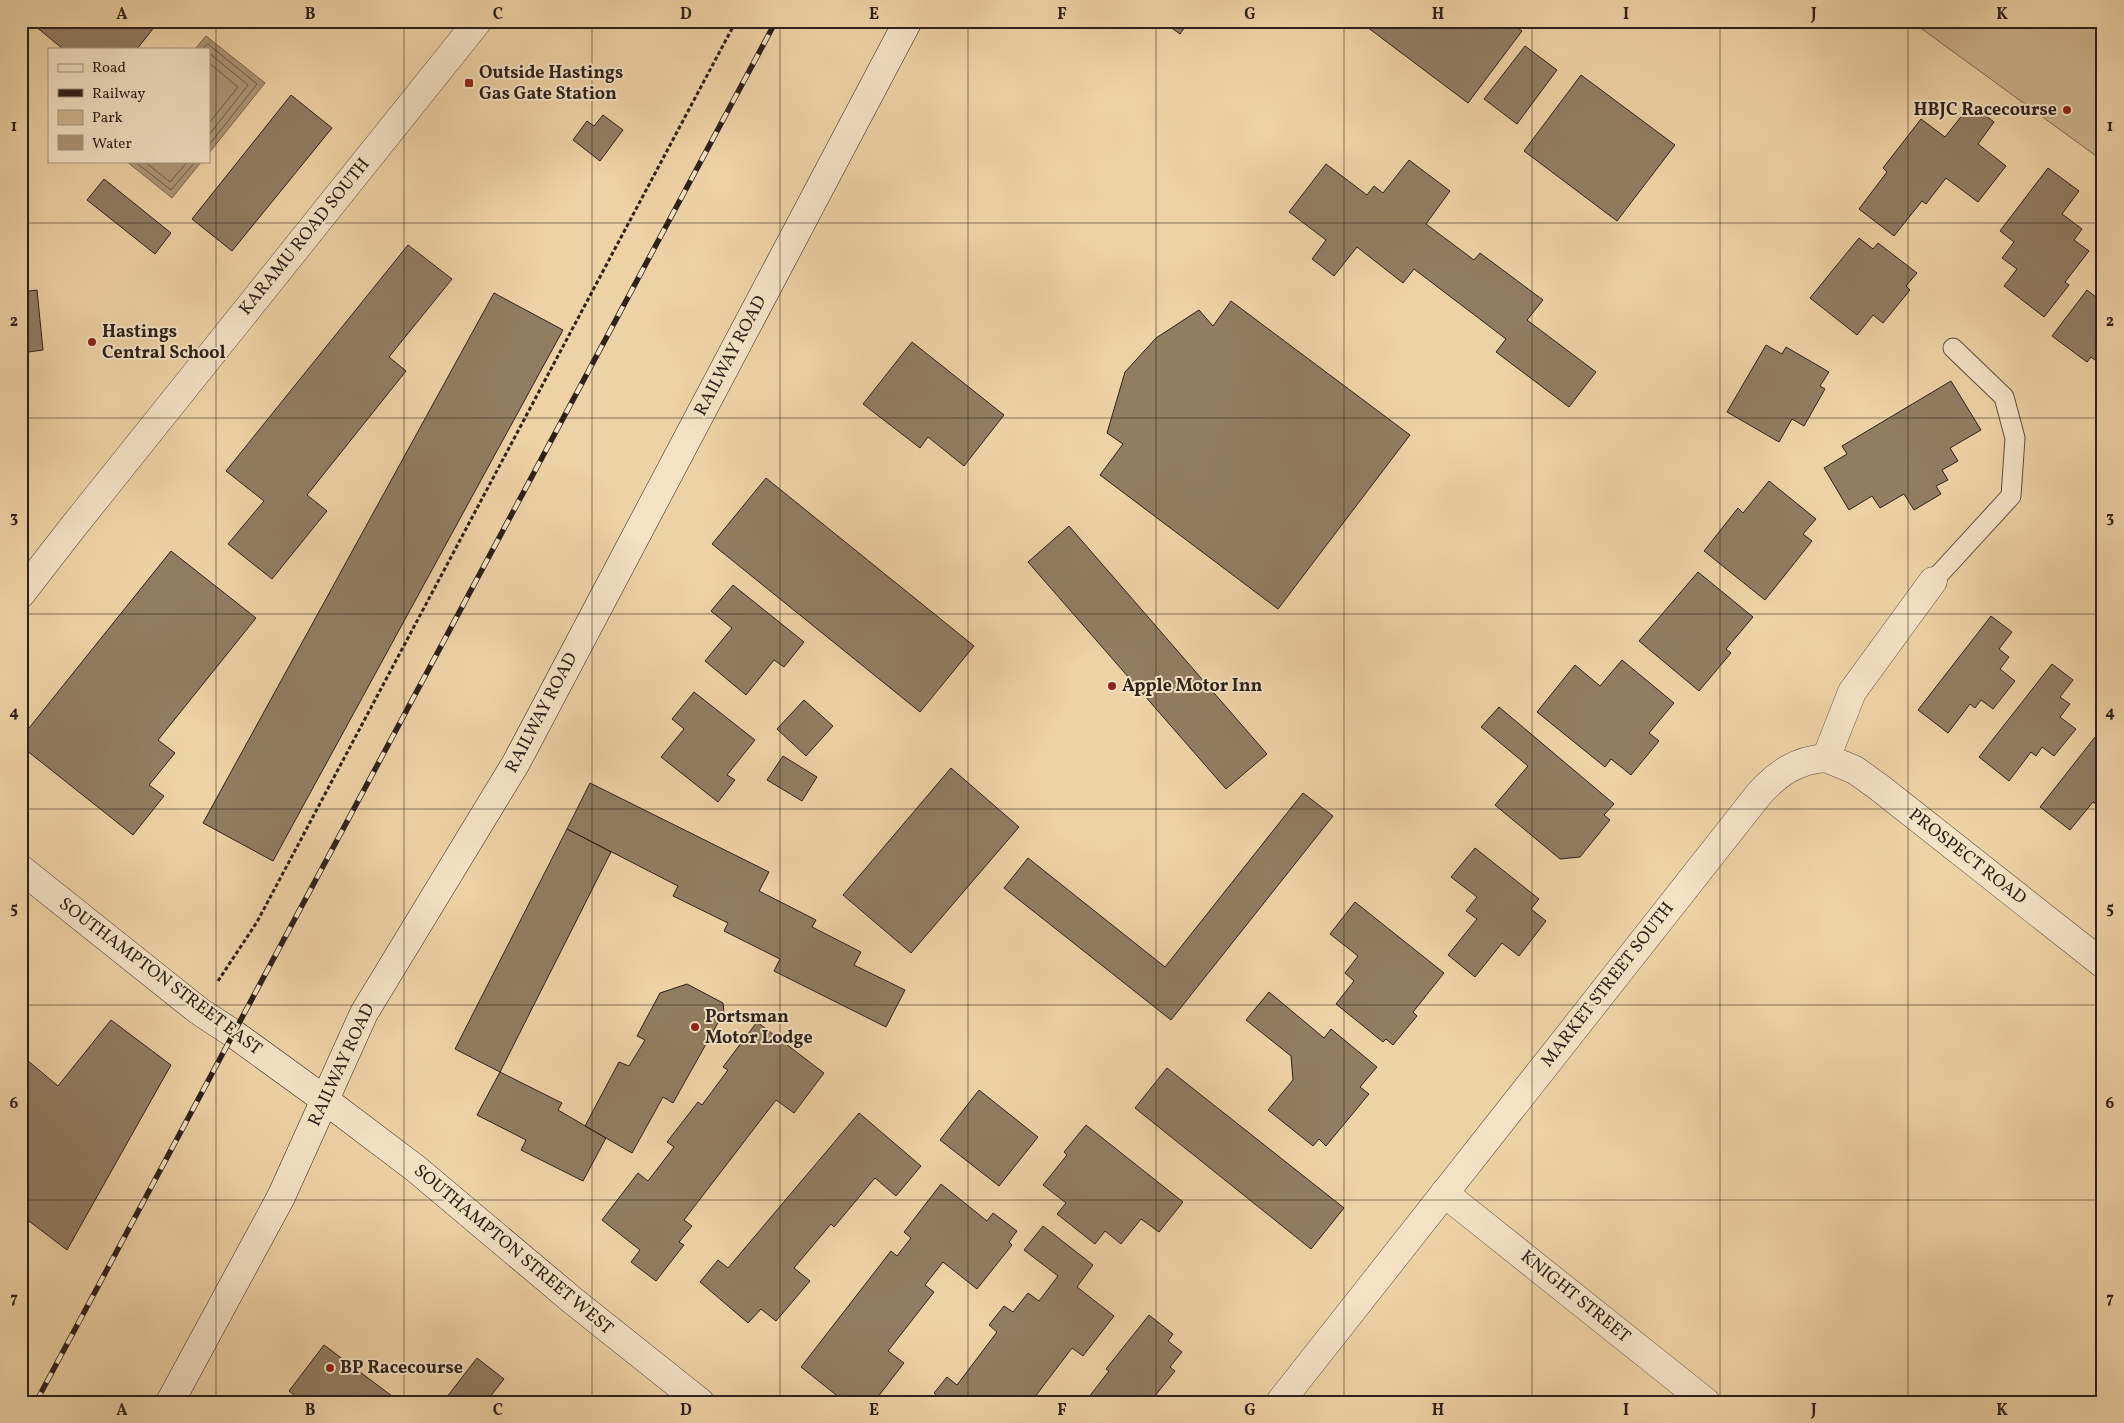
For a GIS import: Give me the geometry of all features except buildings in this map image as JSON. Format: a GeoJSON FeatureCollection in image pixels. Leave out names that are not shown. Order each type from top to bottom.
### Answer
{"type":"FeatureCollection","features":[{"type":"Feature","properties":{"kind":"street","name":"KARAMU ROAD SOUTH"},"geometry":{"type":"LineString","coordinates":[[21,594],[72,527],[478,21]]}},
{"type":"Feature","properties":{"kind":"street","name":"RAILWAY ROAD"},"geometry":{"type":"LineString","coordinates":[[170,1402],[281,1197],[364,1013],[516,763],[908,21]]}},
{"type":"Feature","properties":{"kind":"street"},"geometry":{"type":"LineString","coordinates":[[1826,758],[1852,692],[1932,581]]}},
{"type":"Feature","properties":{"kind":"street","name":"PROSPECT ROAD"},"geometry":{"type":"LineString","coordinates":[[1826,758],[1855,770],[1880,788],[2103,964]]}},
{"type":"Feature","properties":{"kind":"street","name":"MARKET STREET SOUTH"},"geometry":{"type":"LineString","coordinates":[[1280,1402],[1759,794],[1787,768],[1808,760],[1826,758]]}},
{"type":"Feature","properties":{"kind":"street","name":"SOUTHAMPTON STREET EAST"},"geometry":{"type":"LineString","coordinates":[[21,869],[199,1011],[325,1100]]}},
{"type":"Feature","properties":{"kind":"street","name":"SOUTHAMPTON STREET WEST"},"geometry":{"type":"LineString","coordinates":[[325,1100],[415,1168],[572,1300],[700,1402]]}},
{"type":"Feature","properties":{"kind":"street","name":"KNIGHT STREET"},"geometry":{"type":"LineString","coordinates":[[1444,1193],[1706,1402]]}},
{"type":"Feature","properties":{"kind":"lane"},"geometry":{"type":"LineString","coordinates":[[1932,581],[2011,496],[2015,438],[2004,397],[1953,348]]}},
{"type":"Feature","properties":{"kind":"path"},"geometry":{"type":"LineString","coordinates":[[199,1011],[258,922],[736,21]]}},
{"type":"Feature","properties":{"kind":"green space","name":"HBJC Racecourse"},"geometry":{"type":"Polygon","coordinates":[[[1911,21],[2103,21],[2103,161],[1911,21]]]}},
{"type":"Feature","properties":{"kind":"water"},"geometry":{"type":"Polygon","coordinates":[[[206,36],[265,83],[210,152],[210,48],[196,48],[206,36]]]}},
{"type":"Feature","properties":{"kind":"water"},"geometry":{"type":"Polygon","coordinates":[[[127,162],[201,162],[172,198],[127,162]]]}},
{"type":"Feature","properties":{"kind":"railway"},"geometry":{"type":"LineString","coordinates":[[36,1402],[776,21]]}},
{"type":"Feature","properties":{"kind":"place","name":"Outside Hastings Gas Gate Station"},"geometry":{"type":"Point","coordinates":[469,83]}},
{"type":"Feature","properties":{"kind":"place","name":"HBJC Racecourse"},"geometry":{"type":"Point","coordinates":[2067,110]}},
{"type":"Feature","properties":{"kind":"place","name":"Hastings Central School"},"geometry":{"type":"Point","coordinates":[92,342]}},
{"type":"Feature","properties":{"kind":"place","name":"Apple Motor Inn"},"geometry":{"type":"Point","coordinates":[1112,686]}},
{"type":"Feature","properties":{"kind":"place","name":"Portsman Motor Lodge"},"geometry":{"type":"Point","coordinates":[695,1027]}},
{"type":"Feature","properties":{"kind":"place","name":"BP Racecourse"},"geometry":{"type":"Point","coordinates":[330,1368]}}]}
